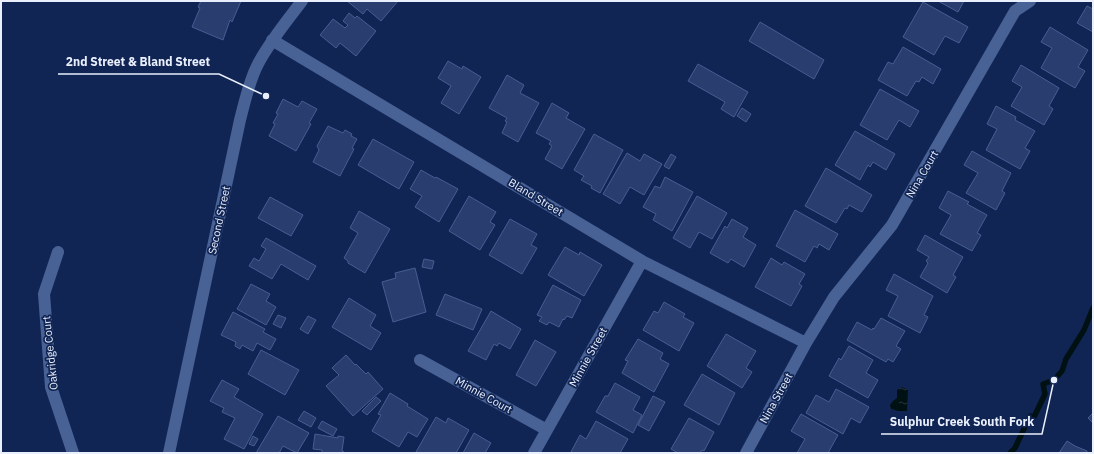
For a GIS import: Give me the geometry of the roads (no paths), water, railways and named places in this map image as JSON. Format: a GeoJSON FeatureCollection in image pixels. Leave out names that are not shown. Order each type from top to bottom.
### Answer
{"type":"FeatureCollection","features":[{"type":"Feature","properties":{"kind":"street","name":"Second Street"},"geometry":{"type":"LineString","coordinates":[[169,453],[244,106],[258,65],[272,40],[302,1]]}},
{"type":"Feature","properties":{"kind":"street","name":"Nina Court"},"geometry":{"type":"LineString","coordinates":[[806,343],[834,297],[892,225],[1015,11],[1030,1]]}},
{"type":"Feature","properties":{"kind":"street","name":"Bland Street"},"geometry":{"type":"LineString","coordinates":[[272,40],[642,260],[806,343]]}},
{"type":"Feature","properties":{"kind":"street","name":"Oakridge Court"},"geometry":{"type":"LineString","coordinates":[[58,252],[44,294],[52,387],[73,453]]}},
{"type":"Feature","properties":{"kind":"street","name":"Minnie Street"},"geometry":{"type":"LineString","coordinates":[[534,453],[642,260]]}},
{"type":"Feature","properties":{"kind":"street","name":"Nina Street"},"geometry":{"type":"LineString","coordinates":[[746,453],[806,343]]}},
{"type":"Feature","properties":{"kind":"street","name":"Minnie Court"},"geometry":{"type":"LineString","coordinates":[[420,360],[548,430]]}},
{"type":"Feature","properties":{"kind":"water"},"geometry":{"type":"Polygon","coordinates":[[[902,387],[908,390],[907,411],[891,409],[890,405],[897,398],[897,390],[902,387]]]}},
{"type":"Feature","properties":{"kind":"waterway"},"geometry":{"type":"LineString","coordinates":[[1010,453],[1015,448],[1030,416],[1034,417],[1045,394],[1043,384],[1054,380],[1062,371],[1066,359],[1084,330],[1093,308]]}},
{"type":"Feature","properties":{"kind":"place","name":"2nd Street & Bland Street"},"geometry":{"type":"Point","coordinates":[266,96]}},
{"type":"Feature","properties":{"kind":"place","name":"Sulphur Creek South Fork"},"geometry":{"type":"Point","coordinates":[1054,380]}}]}
